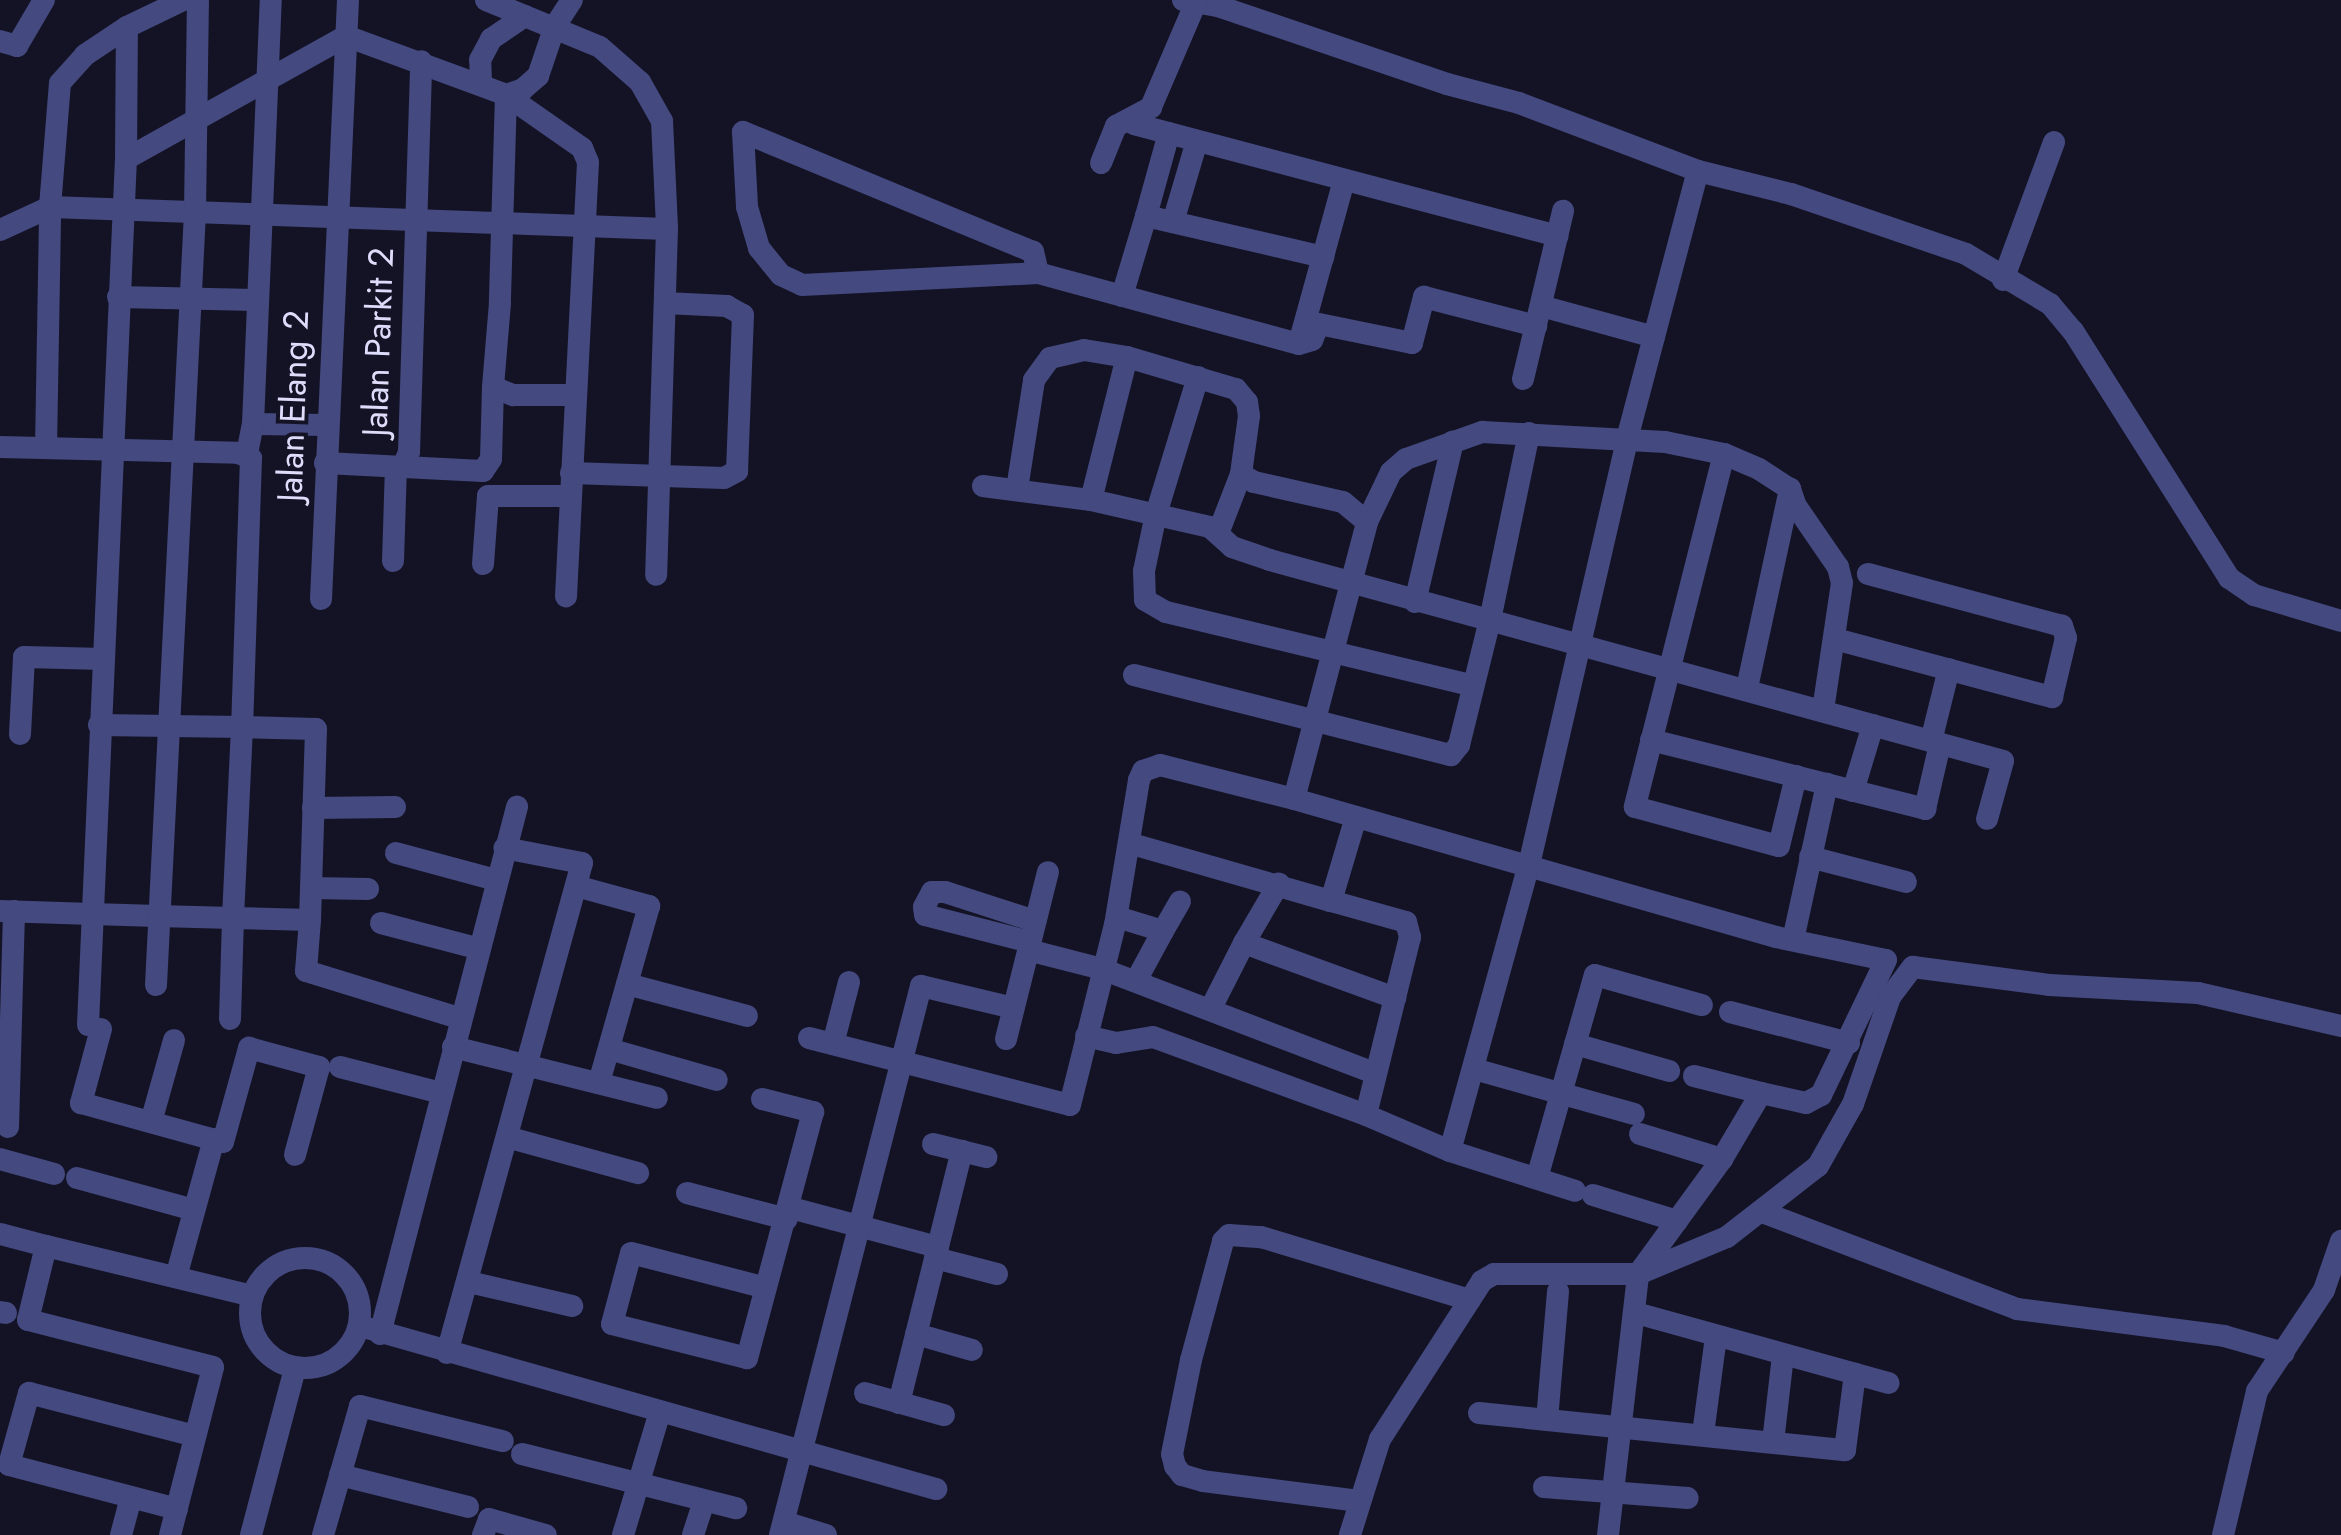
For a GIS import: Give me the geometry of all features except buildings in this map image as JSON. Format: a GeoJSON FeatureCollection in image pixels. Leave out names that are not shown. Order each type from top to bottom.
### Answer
{"type":"FeatureCollection","features":[{"type":"Feature","properties":{"kind":"street"},"geometry":{"type":"LineString","coordinates":[[0,41],[16,46],[44,0]]}},
{"type":"Feature","properties":{"kind":"street"},"geometry":{"type":"LineString","coordinates":[[46,448],[50,207],[60,83],[85,54],[127,27],[183,0]]}},
{"type":"Feature","properties":{"kind":"street"},"geometry":{"type":"LineString","coordinates":[[156,984],[195,212],[198,0]]}},
{"type":"Feature","properties":{"kind":"street"},"geometry":{"type":"LineString","coordinates":[[247,454],[252,424],[271,0]]}},
{"type":"Feature","properties":{"kind":"street","name":"Jalan Elang 2"},"geometry":{"type":"LineString","coordinates":[[321,599],[348,0]]}},
{"type":"Feature","properties":{"kind":"street"},"geometry":{"type":"LineString","coordinates":[[486,0],[600,47],[628,69],[654,102],[665,145],[667,229],[656,575]]}},
{"type":"Feature","properties":{"kind":"street"},"geometry":{"type":"LineString","coordinates":[[506,95],[523,89],[538,76],[555,26],[572,0]]}},
{"type":"Feature","properties":{"kind":"street"},"geometry":{"type":"LineString","coordinates":[[1101,163],[1116,126],[1151,106],[1189,1],[1519,103],[1698,170],[1791,194],[1966,254],[2003,280],[2050,304],[2073,331],[2229,578],[2254,595],[2341,621]]}},
{"type":"Feature","properties":{"kind":"street"},"geometry":{"type":"LineString","coordinates":[[480,83],[480,60],[490,38],[525,16]]}},
{"type":"Feature","properties":{"kind":"street"},"geometry":{"type":"LineString","coordinates":[[127,27],[126,159],[92,914],[94,1027],[80,1103],[223,1142],[249,1048],[319,1067],[295,1155]]}},
{"type":"Feature","properties":{"kind":"street"},"geometry":{"type":"LineString","coordinates":[[126,159],[346,36],[506,95],[586,152],[566,596]]}},
{"type":"Feature","properties":{"kind":"street","name":"Jalan Parkit 2"},"geometry":{"type":"LineString","coordinates":[[394,561],[400,465],[409,452],[421,61]]}},
{"type":"Feature","properties":{"kind":"street"},"geometry":{"type":"LineString","coordinates":[[325,464],[477,472],[487,468],[500,303],[506,95]]}},
{"type":"Feature","properties":{"kind":"street"},"geometry":{"type":"LineString","coordinates":[[1134,124],[1557,236]]}},
{"type":"Feature","properties":{"kind":"street"},"geometry":{"type":"LineString","coordinates":[[1038,273],[1033,252],[743,132],[748,207],[759,248],[781,275],[802,285],[1038,273],[1299,344],[1312,340],[1319,324],[1412,342],[1424,297],[1654,337]]}},
{"type":"Feature","properties":{"kind":"street"},"geometry":{"type":"LineString","coordinates":[[1122,296],[1169,134]]}},
{"type":"Feature","properties":{"kind":"street"},"geometry":{"type":"LineString","coordinates":[[1173,222],[1197,141]]}},
{"type":"Feature","properties":{"kind":"street"},"geometry":{"type":"LineString","coordinates":[[2003,280],[2054,142]]}},
{"type":"Feature","properties":{"kind":"street"},"geometry":{"type":"LineString","coordinates":[[1450,1152],[1529,866],[1628,439],[1698,170]]}},
{"type":"Feature","properties":{"kind":"street"},"geometry":{"type":"LineString","coordinates":[[1299,344],[1344,180]]}},
{"type":"Feature","properties":{"kind":"street"},"geometry":{"type":"LineString","coordinates":[[0,230],[50,207],[260,218],[336,217],[667,229]]}},
{"type":"Feature","properties":{"kind":"street"},"geometry":{"type":"LineString","coordinates":[[1524,380],[1563,211]]}},
{"type":"Feature","properties":{"kind":"street"},"geometry":{"type":"LineString","coordinates":[[1146,216],[1323,257]]}},
{"type":"Feature","properties":{"kind":"street"},"geometry":{"type":"LineString","coordinates":[[988,276],[1001,241]]}},
{"type":"Feature","properties":{"kind":"street"},"geometry":{"type":"LineString","coordinates":[[118,297],[256,300]]}},
{"type":"Feature","properties":{"kind":"street"},"geometry":{"type":"LineString","coordinates":[[483,564],[488,496],[658,475],[724,478],[737,471],[743,316],[727,306],[665,303]]}},
{"type":"Feature","properties":{"kind":"street"},"geometry":{"type":"LineString","coordinates":[[1017,488],[1034,380],[1041,366],[1064,352],[1128,357],[1236,389],[1246,402],[1241,474],[1219,532]]}},
{"type":"Feature","properties":{"kind":"street"},"geometry":{"type":"LineString","coordinates":[[1090,500],[1128,357]]}},
{"type":"Feature","properties":{"kind":"street"},"geometry":{"type":"LineString","coordinates":[[1198,377],[1156,514],[1142,590],[1154,607],[1471,685]]}},
{"type":"Feature","properties":{"kind":"street"},"geometry":{"type":"LineString","coordinates":[[493,387],[512,395],[574,395]]}},
{"type":"Feature","properties":{"kind":"street"},"geometry":{"type":"LineString","coordinates":[[252,424],[326,425]]}},
{"type":"Feature","properties":{"kind":"street"},"geometry":{"type":"LineString","coordinates":[[1294,799],[1354,583],[1366,522],[1391,472],[1406,459],[1482,432],[1628,439],[1724,454],[1759,468],[1790,490],[1796,506],[1838,568],[1842,583],[1823,710]]}},
{"type":"Feature","properties":{"kind":"street"},"geometry":{"type":"LineString","coordinates":[[1134,675],[1451,754],[1459,744],[1490,620],[1528,433]]}},
{"type":"Feature","properties":{"kind":"street"},"geometry":{"type":"LineString","coordinates":[[1415,602],[1453,441]]}},
{"type":"Feature","properties":{"kind":"street"},"geometry":{"type":"LineString","coordinates":[[0,447],[247,454],[251,458],[230,1019]]}},
{"type":"Feature","properties":{"kind":"street"},"geometry":{"type":"LineString","coordinates":[[1724,454],[1635,806],[1779,846],[1796,776]]}},
{"type":"Feature","properties":{"kind":"street"},"geometry":{"type":"LineString","coordinates":[[1241,474],[1254,482],[1343,502],[1366,522]]}},
{"type":"Feature","properties":{"kind":"street"},"geometry":{"type":"LineString","coordinates":[[983,486],[1017,488],[1156,514],[1219,532],[1232,547],[1245,552],[1415,602],[1747,688],[2002,760],[1987,819]]}},
{"type":"Feature","properties":{"kind":"street"},"geometry":{"type":"LineString","coordinates":[[1747,688],[1790,490]]}},
{"type":"Feature","properties":{"kind":"street"},"geometry":{"type":"LineString","coordinates":[[1834,639],[2052,697],[2066,638],[2062,626],[1868,574]]}},
{"type":"Feature","properties":{"kind":"street"},"geometry":{"type":"LineString","coordinates":[[20,734],[12,656],[104,659]]}},
{"type":"Feature","properties":{"kind":"street"},"geometry":{"type":"LineString","coordinates":[[1651,740],[1924,809],[1949,669]]}},
{"type":"Feature","properties":{"kind":"street"},"geometry":{"type":"LineString","coordinates":[[99,725],[316,729],[306,971],[459,1018]]}},
{"type":"Feature","properties":{"kind":"street"},"geometry":{"type":"LineString","coordinates":[[1853,791],[1872,725]]}},
{"type":"Feature","properties":{"kind":"street"},"geometry":{"type":"LineString","coordinates":[[809,1038],[1070,1105],[1117,916],[1132,844],[1139,780],[1152,766],[1294,799],[1792,940],[1886,960],[1821,1096],[1812,1102],[1694,1076]]}},
{"type":"Feature","properties":{"kind":"street"},"geometry":{"type":"LineString","coordinates":[[1792,940],[1827,784]]}},
{"type":"Feature","properties":{"kind":"street"},"geometry":{"type":"LineString","coordinates":[[370,1330],[354,1286],[340,1270],[322,1260],[302,1258],[281,1263],[265,1275],[252,1296],[250,1324],[256,1340],[266,1353],[295,1368],[316,1368],[336,1360],[370,1330],[441,1093],[517,807]]}},
{"type":"Feature","properties":{"kind":"street"},"geometry":{"type":"LineString","coordinates":[[313,808],[395,808]]}},
{"type":"Feature","properties":{"kind":"street"},"geometry":{"type":"LineString","coordinates":[[1330,901],[1356,818]]}},
{"type":"Feature","properties":{"kind":"street"},"geometry":{"type":"LineString","coordinates":[[1132,844],[1406,922],[1410,936],[1366,1116]]}},
{"type":"Feature","properties":{"kind":"street"},"geometry":{"type":"LineString","coordinates":[[447,1353],[582,863],[504,848]]}},
{"type":"Feature","properties":{"kind":"street"},"geometry":{"type":"LineString","coordinates":[[396,854],[496,880]]}},
{"type":"Feature","properties":{"kind":"street"},"geometry":{"type":"LineString","coordinates":[[1810,857],[1906,882]]}},
{"type":"Feature","properties":{"kind":"street"},"geometry":{"type":"LineString","coordinates":[[1006,1039],[1048,872]]}},
{"type":"Feature","properties":{"kind":"street"},"geometry":{"type":"LineString","coordinates":[[1210,1008],[1278,883]]}},
{"type":"Feature","properties":{"kind":"street"},"geometry":{"type":"LineString","coordinates":[[576,886],[649,906],[599,1083]]}},
{"type":"Feature","properties":{"kind":"street"},"geometry":{"type":"LineString","coordinates":[[311,888],[368,889]]}},
{"type":"Feature","properties":{"kind":"street"},"geometry":{"type":"LineString","coordinates":[[1136,981],[1180,902]]}},
{"type":"Feature","properties":{"kind":"street"},"geometry":{"type":"LineString","coordinates":[[8,1126],[7,911],[310,920]]}},
{"type":"Feature","properties":{"kind":"street"},"geometry":{"type":"LineString","coordinates":[[1117,916],[1163,931]]}},
{"type":"Feature","properties":{"kind":"street"},"geometry":{"type":"LineString","coordinates":[[381,923],[480,948]]}},
{"type":"Feature","properties":{"kind":"street"},"geometry":{"type":"LineString","coordinates":[[1031,937],[1375,1074]]}},
{"type":"Feature","properties":{"kind":"street"},"geometry":{"type":"LineString","coordinates":[[1244,943],[1395,998]]}},
{"type":"Feature","properties":{"kind":"street"},"geometry":{"type":"LineString","coordinates":[[1350,1535],[1380,1440],[1482,1281],[1494,1274],[1638,1274],[1727,1237],[1762,1212],[1818,1166],[1853,1104],[1890,997],[1913,967],[2049,984],[2198,993],[2341,1026]]}},
{"type":"Feature","properties":{"kind":"street"},"geometry":{"type":"LineString","coordinates":[[1537,1178],[1595,974],[1702,1005]]}},
{"type":"Feature","properties":{"kind":"street"},"geometry":{"type":"LineString","coordinates":[[833,1044],[849,982]]}},
{"type":"Feature","properties":{"kind":"street"},"geometry":{"type":"LineString","coordinates":[[626,984],[746,1016]]}},
{"type":"Feature","properties":{"kind":"street"},"geometry":{"type":"LineString","coordinates":[[826,1535],[782,1528],[921,986],[1014,1008]]}},
{"type":"Feature","properties":{"kind":"street"},"geometry":{"type":"LineString","coordinates":[[1730,1012],[1849,1042]]}},
{"type":"Feature","properties":{"kind":"street"},"geometry":{"type":"LineString","coordinates":[[1086,1036],[1116,1043],[1153,1037],[1366,1116],[1450,1152],[1677,1221]]}},
{"type":"Feature","properties":{"kind":"street"},"geometry":{"type":"LineString","coordinates":[[151,1122],[174,1040]]}},
{"type":"Feature","properties":{"kind":"street"},"geometry":{"type":"LineString","coordinates":[[1575,1044],[1669,1071]]}},
{"type":"Feature","properties":{"kind":"street"},"geometry":{"type":"LineString","coordinates":[[453,1047],[657,1098]]}},
{"type":"Feature","properties":{"kind":"street"},"geometry":{"type":"LineString","coordinates":[[609,1049],[717,1080]]}},
{"type":"Feature","properties":{"kind":"street"},"geometry":{"type":"LineString","coordinates":[[340,1067],[441,1093]]}},
{"type":"Feature","properties":{"kind":"street"},"geometry":{"type":"LineString","coordinates":[[1474,1069],[1561,1094],[1722,1159]]}},
{"type":"Feature","properties":{"kind":"street"},"geometry":{"type":"LineString","coordinates":[[1608,1535],[1638,1274],[1722,1159],[1761,1093]]}},
{"type":"Feature","properties":{"kind":"street"},"geometry":{"type":"LineString","coordinates":[[762,1099],[814,1112],[748,1358],[612,1324],[631,1253],[766,1288]]}},
{"type":"Feature","properties":{"kind":"street"},"geometry":{"type":"LineString","coordinates":[[508,1137],[638,1172]]}},
{"type":"Feature","properties":{"kind":"street"},"geometry":{"type":"LineString","coordinates":[[176,1277],[214,1139]]}},
{"type":"Feature","properties":{"kind":"street"},"geometry":{"type":"LineString","coordinates":[[934,1144],[986,1157]]}},
{"type":"Feature","properties":{"kind":"street"},"geometry":{"type":"LineString","coordinates":[[898,1402],[962,1151]]}},
{"type":"Feature","properties":{"kind":"street"},"geometry":{"type":"LineString","coordinates":[[0,1160],[194,1210]]}},
{"type":"Feature","properties":{"kind":"street"},"geometry":{"type":"LineString","coordinates":[[687,1192],[862,1226],[997,1274]]}},
{"type":"Feature","properties":{"kind":"street"},"geometry":{"type":"LineString","coordinates":[[1762,1212],[2017,1309],[2224,1336],[2284,1353]]}},
{"type":"Feature","properties":{"kind":"street"},"geometry":{"type":"LineString","coordinates":[[0,1234],[252,1296]]}},
{"type":"Feature","properties":{"kind":"street"},"geometry":{"type":"LineString","coordinates":[[1359,1501],[1203,1480],[1182,1475],[1174,1466],[1172,1454],[1191,1360],[1223,1241],[1229,1236],[1261,1237],[1470,1300]]}},
{"type":"Feature","properties":{"kind":"street"},"geometry":{"type":"LineString","coordinates":[[2223,1535],[2257,1391],[2324,1290],[2341,1240]]}},
{"type":"Feature","properties":{"kind":"street"},"geometry":{"type":"LineString","coordinates":[[46,1246],[28,1320],[213,1366],[170,1535]]}},
{"type":"Feature","properties":{"kind":"street"},"geometry":{"type":"LineString","coordinates":[[469,1282],[572,1306]]}},
{"type":"Feature","properties":{"kind":"street"},"geometry":{"type":"LineString","coordinates":[[1547,1420],[1558,1291]]}},
{"type":"Feature","properties":{"kind":"street"},"geometry":{"type":"LineString","coordinates":[[1636,1313],[1888,1383]]}},
{"type":"Feature","properties":{"kind":"street"},"geometry":{"type":"LineString","coordinates":[[370,1330],[936,1489]]}},
{"type":"Feature","properties":{"kind":"street"},"geometry":{"type":"LineString","coordinates":[[916,1334],[972,1350]]}},
{"type":"Feature","properties":{"kind":"street"},"geometry":{"type":"LineString","coordinates":[[1703,1434],[1716,1337]]}},
{"type":"Feature","properties":{"kind":"street"},"geometry":{"type":"LineString","coordinates":[[1772,1442],[1784,1356]]}},
{"type":"Feature","properties":{"kind":"street"},"geometry":{"type":"LineString","coordinates":[[251,1535],[295,1368]]}},
{"type":"Feature","properties":{"kind":"street"},"geometry":{"type":"LineString","coordinates":[[1479,1412],[1844,1450],[1856,1374]]}},
{"type":"Feature","properties":{"kind":"street"},"geometry":{"type":"LineString","coordinates":[[177,1509],[9,1466],[28,1393],[196,1436]]}},
{"type":"Feature","properties":{"kind":"street"},"geometry":{"type":"LineString","coordinates":[[865,1393],[944,1415]]}},
{"type":"Feature","properties":{"kind":"street"},"geometry":{"type":"LineString","coordinates":[[322,1535],[360,1406],[638,1485],[736,1508]]}},
{"type":"Feature","properties":{"kind":"street"},"geometry":{"type":"LineString","coordinates":[[623,1535],[660,1412]]}},
{"type":"Feature","properties":{"kind":"street"},"geometry":{"type":"LineString","coordinates":[[340,1476],[468,1508]]}},
{"type":"Feature","properties":{"kind":"street"},"geometry":{"type":"LineString","coordinates":[[1544,1486],[1688,1498]]}},
{"type":"Feature","properties":{"kind":"street"},"geometry":{"type":"LineString","coordinates":[[121,1535],[131,1497]]}},
{"type":"Feature","properties":{"kind":"street"},"geometry":{"type":"LineString","coordinates":[[693,1535],[704,1501]]}},
{"type":"Feature","properties":{"kind":"street"},"geometry":{"type":"LineString","coordinates":[[483,1535],[489,1519],[546,1535]]}}]}
